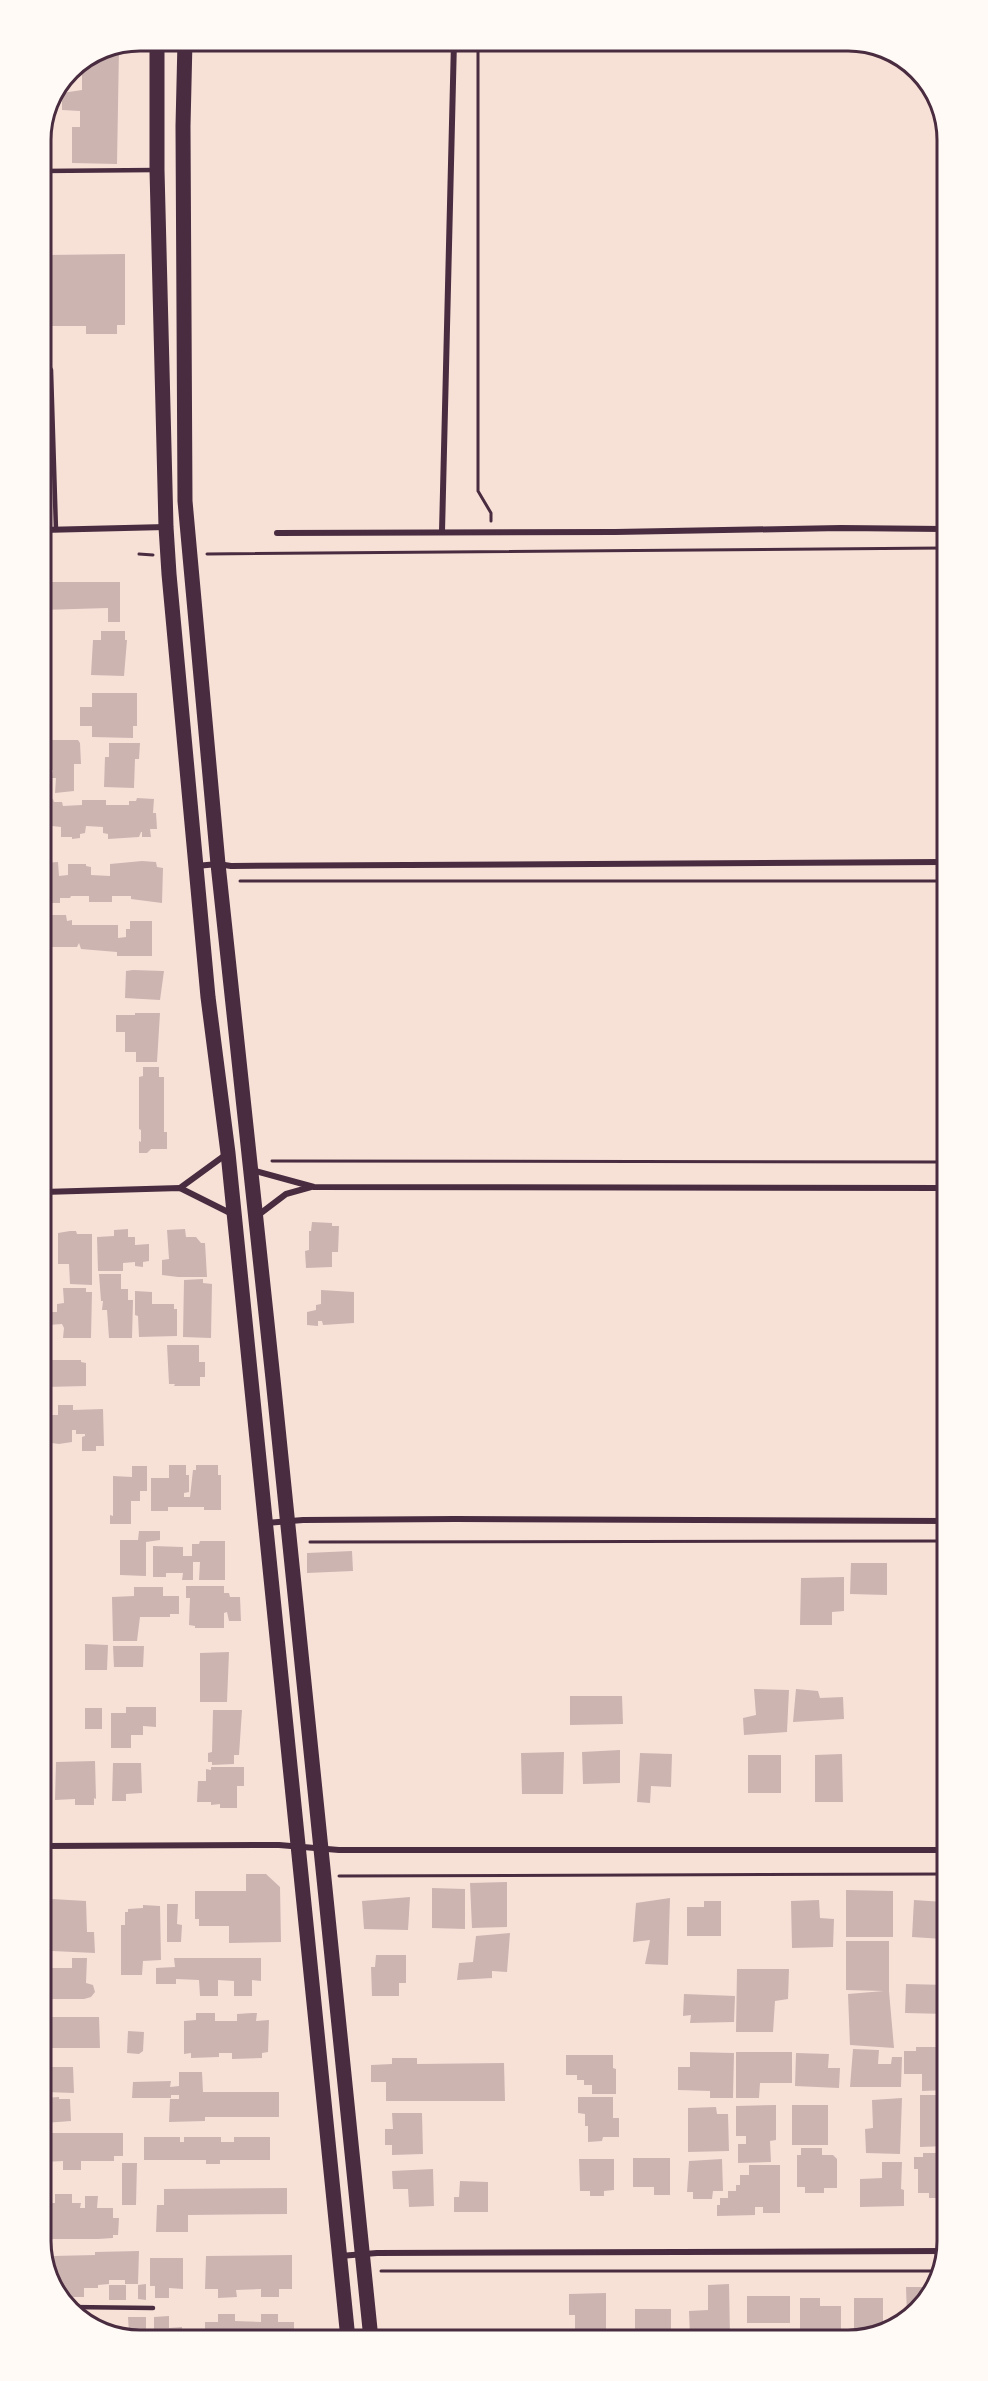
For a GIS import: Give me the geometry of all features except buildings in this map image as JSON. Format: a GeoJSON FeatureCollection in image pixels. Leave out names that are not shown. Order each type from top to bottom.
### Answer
{"type":"FeatureCollection","features":[{"type":"Feature","properties":{"kind":"main road"},"geometry":{"type":"LineString","coordinates":[[157,51],[157,170],[168,557],[208,997],[228,1153],[347,2330]]}},
{"type":"Feature","properties":{"kind":"main road"},"geometry":{"type":"LineString","coordinates":[[185,51],[183,138],[185,490],[190,555],[218,864],[370,2330]]}},
{"type":"Feature","properties":{"kind":"street"},"geometry":{"type":"LineString","coordinates":[[442,532],[454,51]]}},
{"type":"Feature","properties":{"kind":"street"},"geometry":{"type":"LineString","coordinates":[[51,530],[166,527]]}},
{"type":"Feature","properties":{"kind":"street"},"geometry":{"type":"LineString","coordinates":[[277,532],[840,528],[937,530]]}},
{"type":"Feature","properties":{"kind":"street"},"geometry":{"type":"LineString","coordinates":[[196,866],[218,864],[231,866],[937,862]]}},
{"type":"Feature","properties":{"kind":"street"},"geometry":{"type":"LineString","coordinates":[[180,1188],[228,1153]]}},
{"type":"Feature","properties":{"kind":"street"},"geometry":{"type":"LineString","coordinates":[[250,1170],[315,1186],[937,1188]]}},
{"type":"Feature","properties":{"kind":"street"},"geometry":{"type":"LineString","coordinates":[[256,1217],[286,1194],[315,1186]]}},
{"type":"Feature","properties":{"kind":"street"},"geometry":{"type":"LineString","coordinates":[[51,1192],[180,1188],[234,1215]]}},
{"type":"Feature","properties":{"kind":"street"},"geometry":{"type":"LineString","coordinates":[[265,1523],[287,1520],[937,1521]]}},
{"type":"Feature","properties":{"kind":"street"},"geometry":{"type":"LineString","coordinates":[[51,1846],[299,1846],[321,1850],[937,1850]]}},
{"type":"Feature","properties":{"kind":"street"},"geometry":{"type":"LineString","coordinates":[[340,2256],[362,2254],[936,2251]]}},
{"type":"Feature","properties":{"kind":"lane"},"geometry":{"type":"LineString","coordinates":[[51,171],[157,170]]}},
{"type":"Feature","properties":{"kind":"lane"},"geometry":{"type":"LineString","coordinates":[[51,370],[56,530]]}},
{"type":"Feature","properties":{"kind":"lane"},"geometry":{"type":"LineString","coordinates":[[81,2307],[153,2308]]}},
{"type":"Feature","properties":{"kind":"path"},"geometry":{"type":"LineString","coordinates":[[478,51],[477,491],[491,513],[490,553]]}},
{"type":"Feature","properties":{"kind":"path"},"geometry":{"type":"LineString","coordinates":[[190,555],[937,548]]}},
{"type":"Feature","properties":{"kind":"path"},"geometry":{"type":"LineString","coordinates":[[139,554],[168,557]]}},
{"type":"Feature","properties":{"kind":"path"},"geometry":{"type":"LineString","coordinates":[[240,881],[937,881]]}},
{"type":"Feature","properties":{"kind":"path"},"geometry":{"type":"LineString","coordinates":[[265,1161],[937,1162]]}},
{"type":"Feature","properties":{"kind":"path"},"geometry":{"type":"LineString","coordinates":[[310,1542],[937,1541]]}},
{"type":"Feature","properties":{"kind":"path"},"geometry":{"type":"LineString","coordinates":[[339,1876],[937,1874]]}},
{"type":"Feature","properties":{"kind":"path"},"geometry":{"type":"LineString","coordinates":[[379,2271],[932,2271]]}}]}
